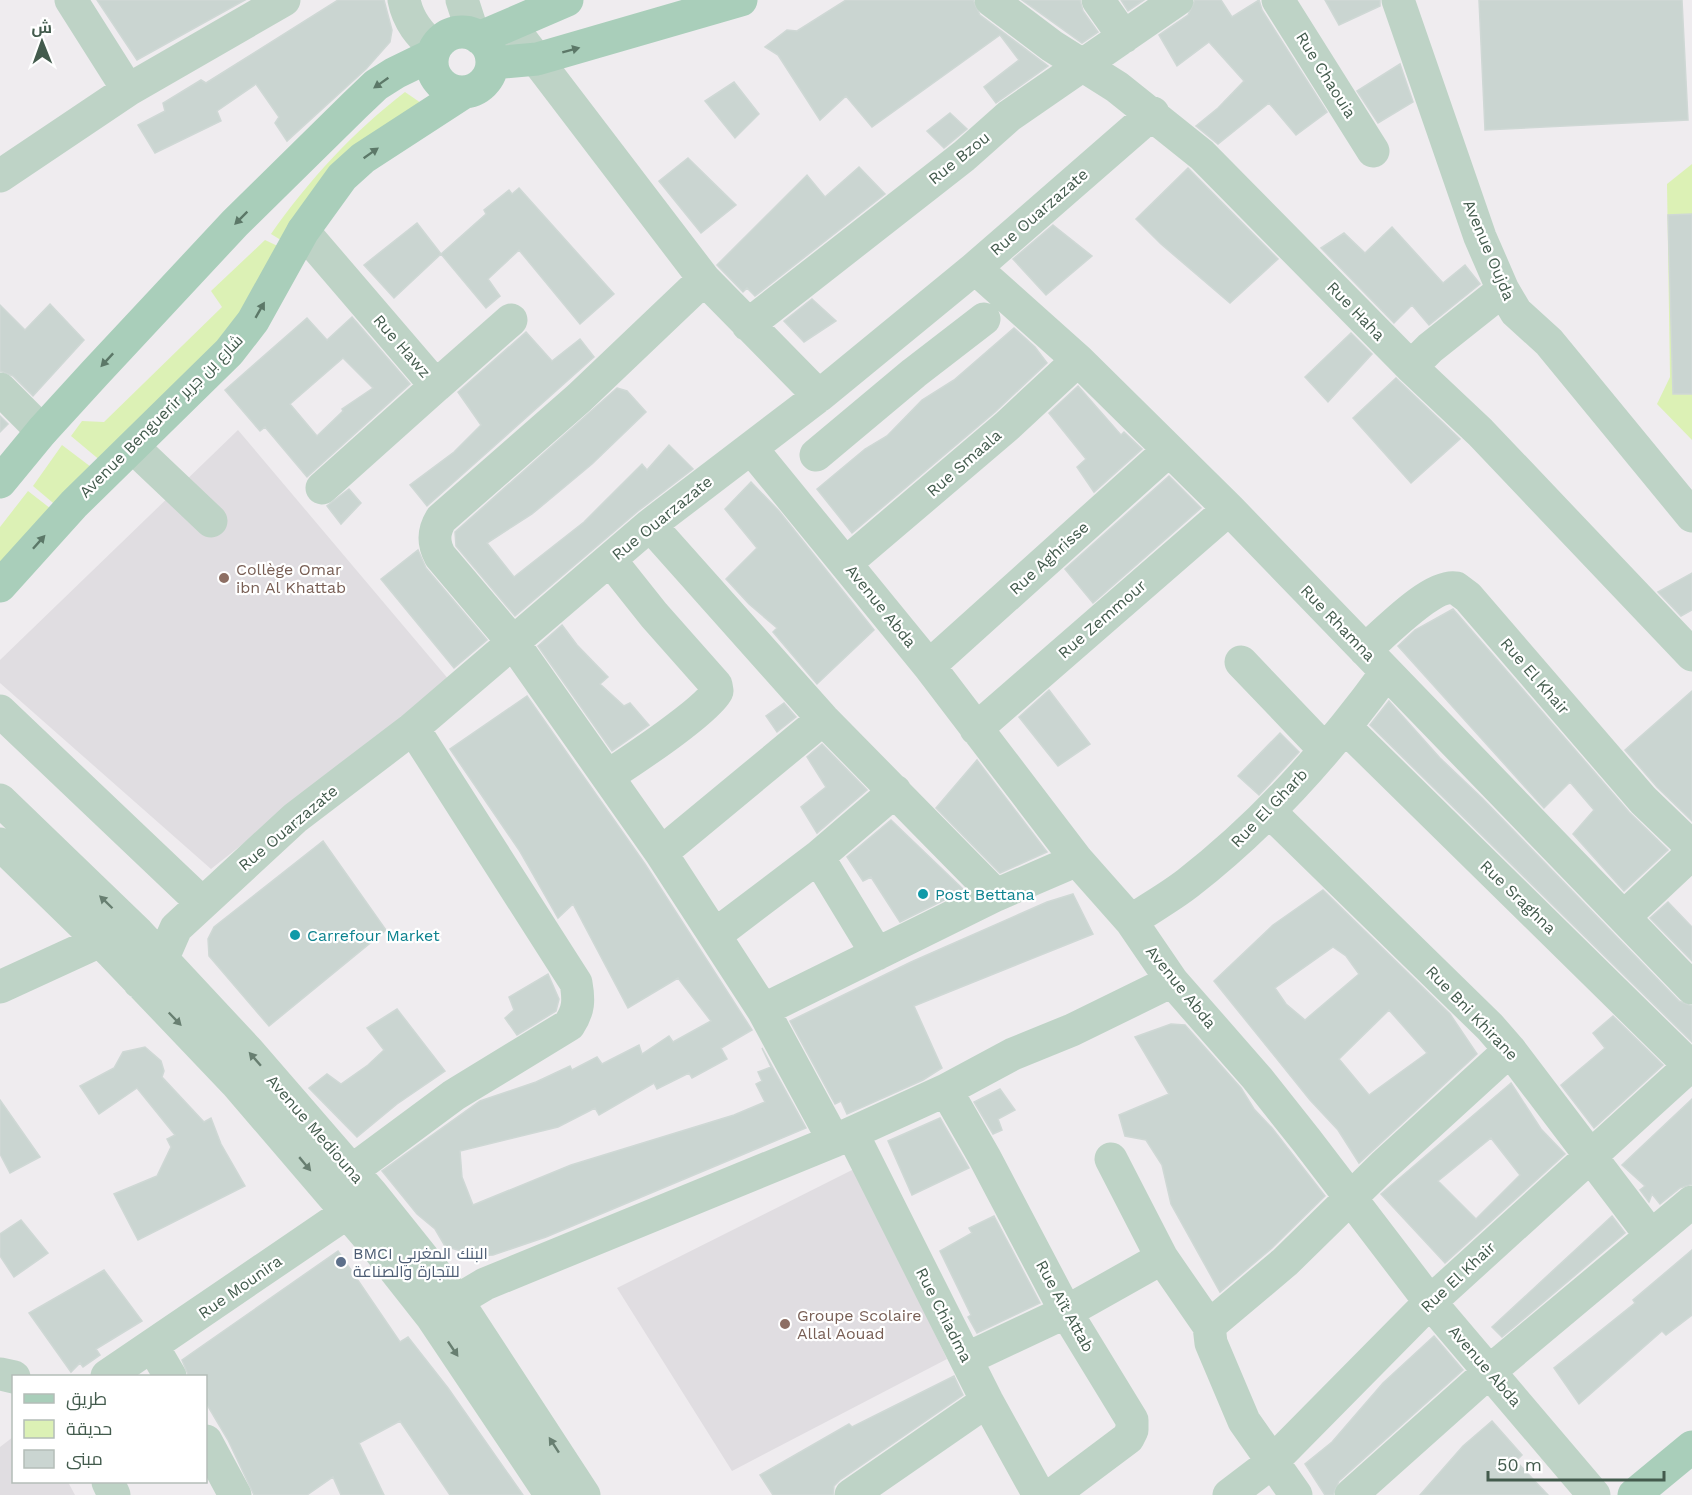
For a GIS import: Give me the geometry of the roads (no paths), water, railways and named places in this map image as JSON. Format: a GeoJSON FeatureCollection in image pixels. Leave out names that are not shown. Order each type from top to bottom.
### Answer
{"type":"FeatureCollection","features":[{"type":"Feature","properties":{"kind":"main road"},"geometry":{"type":"LineString","coordinates":[[482,45],[510,26],[567,0]]}},
{"type":"Feature","properties":{"kind":"main road"},"geometry":{"type":"LineString","coordinates":[[0,482],[42,431],[235,224],[355,105],[395,73],[434,52],[447,36],[464,32],[482,45],[537,59],[741,0]]}},
{"type":"Feature","properties":{"kind":"main road"},"geometry":{"type":"LineString","coordinates":[[434,52],[433,71],[441,84],[455,92],[463,93],[480,87],[487,80],[482,45]]}},
{"type":"Feature","properties":{"kind":"main road","name":"Avenue Benguerir شارع بن جرير"},"geometry":{"type":"LineString","coordinates":[[0,586],[74,504],[235,345],[253,321],[303,231],[342,177],[363,158],[463,93]]}},
{"type":"Feature","properties":{"kind":"main road"},"geometry":{"type":"LineString","coordinates":[[1634,1495],[1692,1446]]}},
{"type":"Feature","properties":{"kind":"main road"},"geometry":{"type":"LineString","coordinates":[[1667,1495],[1692,1474]]}},
{"type":"Feature","properties":{"kind":"street"},"geometry":{"type":"LineString","coordinates":[[70,0],[128,90]]}},
{"type":"Feature","properties":{"kind":"street"},"geometry":{"type":"LineString","coordinates":[[0,176],[128,90],[284,0]]}},
{"type":"Feature","properties":{"kind":"street"},"geometry":{"type":"LineString","coordinates":[[404,0],[412,23],[434,52]]}},
{"type":"Feature","properties":{"kind":"street","name":"Rue Haha"},"geometry":{"type":"LineString","coordinates":[[991,0],[1052,46],[1086,65],[1153,113],[1202,155],[1553,507],[1692,655]]}},
{"type":"Feature","properties":{"kind":"street"},"geometry":{"type":"LineString","coordinates":[[1098,0],[1124,37]]}},
{"type":"Feature","properties":{"kind":"street","name":"Rue Bzou"},"geometry":{"type":"LineString","coordinates":[[748,325],[964,156],[1009,116],[1178,0]]}},
{"type":"Feature","properties":{"kind":"street","name":"Rue Chaouia"},"geometry":{"type":"LineString","coordinates":[[1278,0],[1373,150]]}},
{"type":"Feature","properties":{"kind":"street","name":"Avenue Oujda"},"geometry":{"type":"LineString","coordinates":[[1398,0],[1480,237],[1515,312],[1549,342],[1692,516]]}},
{"type":"Feature","properties":{"kind":"street"},"geometry":{"type":"LineString","coordinates":[[464,1],[482,45]]}},
{"type":"Feature","properties":{"kind":"street"},"geometry":{"type":"LineString","coordinates":[[510,26],[704,279],[819,396]]}},
{"type":"Feature","properties":{"kind":"street","name":"Rue Ouarzazate"},"geometry":{"type":"LineString","coordinates":[[139,982],[162,960],[176,928],[295,818],[413,728],[513,641],[611,561],[650,525],[819,396],[975,268],[1153,113]]}},
{"type":"Feature","properties":{"kind":"street","name":"Rue Hawz"},"geometry":{"type":"LineString","coordinates":[[303,231],[436,386],[512,320]]}},
{"type":"Feature","properties":{"kind":"street","name":"Rue Rhamna"},"geometry":{"type":"LineString","coordinates":[[975,268],[1078,360],[1229,509],[1692,988]]}},
{"type":"Feature","properties":{"kind":"street","name":"Rue Chiadma"},"geometry":{"type":"LineString","coordinates":[[704,279],[607,371],[437,525],[435,546],[440,556],[513,641],[661,853],[763,1010],[843,1137],[1039,1495]]}},
{"type":"Feature","properties":{"kind":"street"},"geometry":{"type":"LineString","coordinates":[[1412,367],[1430,348],[1503,290]]}},
{"type":"Feature","properties":{"kind":"street"},"geometry":{"type":"LineString","coordinates":[[816,455],[914,372],[984,319]]}},
{"type":"Feature","properties":{"kind":"street"},"geometry":{"type":"LineString","coordinates":[[886,340],[914,372]]}},
{"type":"Feature","properties":{"kind":"street","name":"Rue Smaala"},"geometry":{"type":"LineString","coordinates":[[846,563],[1007,426],[1078,360]]}},
{"type":"Feature","properties":{"kind":"street"},"geometry":{"type":"LineString","coordinates":[[322,488],[436,386]]}},
{"type":"Feature","properties":{"kind":"street"},"geometry":{"type":"LineString","coordinates":[[0,389],[42,431]]}},
{"type":"Feature","properties":{"kind":"street"},"geometry":{"type":"LineString","coordinates":[[133,447],[211,521]]}},
{"type":"Feature","properties":{"kind":"street","name":"Avenue Abda"},"geometry":{"type":"LineString","coordinates":[[751,448],[929,666],[1077,860],[1131,921],[1172,981],[1257,1078],[1430,1302],[1594,1495]]}},
{"type":"Feature","properties":{"kind":"street","name":"Rue Aghrisse"},"geometry":{"type":"LineString","coordinates":[[929,666],[1169,450]]}},
{"type":"Feature","properties":{"kind":"street","name":"Rue Zemmour"},"geometry":{"type":"LineString","coordinates":[[976,729],[1229,509]]}},
{"type":"Feature","properties":{"kind":"street"},"geometry":{"type":"LineString","coordinates":[[650,525],[823,719],[996,895]]}},
{"type":"Feature","properties":{"kind":"street"},"geometry":{"type":"LineString","coordinates":[[608,776],[675,729],[713,698],[717,691],[716,685],[654,615],[611,561]]}},
{"type":"Feature","properties":{"kind":"street","name":"Rue El Khair"},"geometry":{"type":"LineString","coordinates":[[1376,662],[1428,597],[1441,588],[1456,588],[1468,597],[1643,800],[1692,847]]}},
{"type":"Feature","properties":{"kind":"street","name":"Rue Sraghna"},"geometry":{"type":"LineString","coordinates":[[1241,662],[1335,739],[1691,1065]]}},
{"type":"Feature","properties":{"kind":"street","name":"Rue El Gharb"},"geometry":{"type":"LineString","coordinates":[[1131,921],[1186,884],[1269,812],[1335,739],[1376,662]]}},
{"type":"Feature","properties":{"kind":"street"},"geometry":{"type":"LineString","coordinates":[[0,711],[202,903]]}},
{"type":"Feature","properties":{"kind":"street"},"geometry":{"type":"LineString","coordinates":[[661,853],[823,719]]}},
{"type":"Feature","properties":{"kind":"street","name":"Rue Mounira"},"geometry":{"type":"LineString","coordinates":[[110,1375],[153,1347],[357,1193],[454,1095],[569,1025],[576,1014],[580,1002],[576,983],[413,728]]}},
{"type":"Feature","properties":{"kind":"street"},"geometry":{"type":"LineString","coordinates":[[715,935],[818,857],[895,791]]}},
{"type":"Feature","properties":{"kind":"street","name":"Avenue Mediouna"},"geometry":{"type":"LineString","coordinates":[[0,800],[138,933],[249,1052],[584,1495]]}},
{"type":"Feature","properties":{"kind":"street","name":"Rue Bni Khirane"},"geometry":{"type":"LineString","coordinates":[[1269,812],[1510,1050],[1651,1236]]}},
{"type":"Feature","properties":{"kind":"street","name":"Avenue Mediouna"},"geometry":{"type":"LineString","coordinates":[[0,844],[139,982],[236,1083],[357,1193]]}},
{"type":"Feature","properties":{"kind":"street"},"geometry":{"type":"LineString","coordinates":[[1624,917],[1692,853]]}},
{"type":"Feature","properties":{"kind":"street"},"geometry":{"type":"LineString","coordinates":[[818,857],[877,954]]}},
{"type":"Feature","properties":{"kind":"street"},"geometry":{"type":"LineString","coordinates":[[763,1010],[996,895],[1077,860]]}},
{"type":"Feature","properties":{"kind":"street"},"geometry":{"type":"LineString","coordinates":[[0,987],[105,948],[138,933],[176,928]]}},
{"type":"Feature","properties":{"kind":"street"},"geometry":{"type":"LineString","coordinates":[[444,1308],[485,1284],[843,1137],[946,1090],[1012,1054],[1072,1030],[1172,981]]}},
{"type":"Feature","properties":{"kind":"street"},"geometry":{"type":"LineString","coordinates":[[1209,1326],[1285,1262],[1510,1050]]}},
{"type":"Feature","properties":{"kind":"street","name":"Rue El Khair"},"geometry":{"type":"LineString","coordinates":[[1229,1495],[1271,1463],[1430,1302],[1691,1065]]}},
{"type":"Feature","properties":{"kind":"street","name":"Rue Aït Attab"},"geometry":{"type":"LineString","coordinates":[[946,1090],[986,1158],[1066,1312],[1133,1426],[1128,1438],[1052,1495]]}},
{"type":"Feature","properties":{"kind":"street"},"geometry":{"type":"LineString","coordinates":[[1111,1159],[1162,1258],[1209,1326],[1211,1343],[1238,1410],[1271,1463],[1296,1495]]}},
{"type":"Feature","properties":{"kind":"street"},"geometry":{"type":"LineString","coordinates":[[1351,1495],[1490,1371],[1692,1202]]}},
{"type":"Feature","properties":{"kind":"street"},"geometry":{"type":"LineString","coordinates":[[966,1359],[1066,1312],[1162,1258]]}},
{"type":"Feature","properties":{"kind":"street","name":"Avenue Mediouna"},"geometry":{"type":"LineString","coordinates":[[444,1308],[551,1495]]}},
{"type":"Feature","properties":{"kind":"street"},"geometry":{"type":"LineString","coordinates":[[153,1347],[169,1375]]}},
{"type":"Feature","properties":{"kind":"street"},"geometry":{"type":"LineString","coordinates":[[851,1495],[987,1401]]}},
{"type":"Feature","properties":{"kind":"street"},"geometry":{"type":"LineString","coordinates":[[207,1443],[236,1495]]}},
{"type":"Feature","properties":{"kind":"place","name":"Collège Omar ibn Al Khattab"},"geometry":{"type":"Point","coordinates":[224,578]}},
{"type":"Feature","properties":{"kind":"place","name":"Post Bettana"},"geometry":{"type":"Point","coordinates":[923,894]}},
{"type":"Feature","properties":{"kind":"place","name":"Carrefour Market"},"geometry":{"type":"Point","coordinates":[295,935]}},
{"type":"Feature","properties":{"kind":"place","name":"BMCI البنك المغربي للتجارة والصناعة"},"geometry":{"type":"Point","coordinates":[341,1262]}},
{"type":"Feature","properties":{"kind":"place","name":"Groupe Scolaire Allal Aouad"},"geometry":{"type":"Point","coordinates":[785,1324]}}]}
